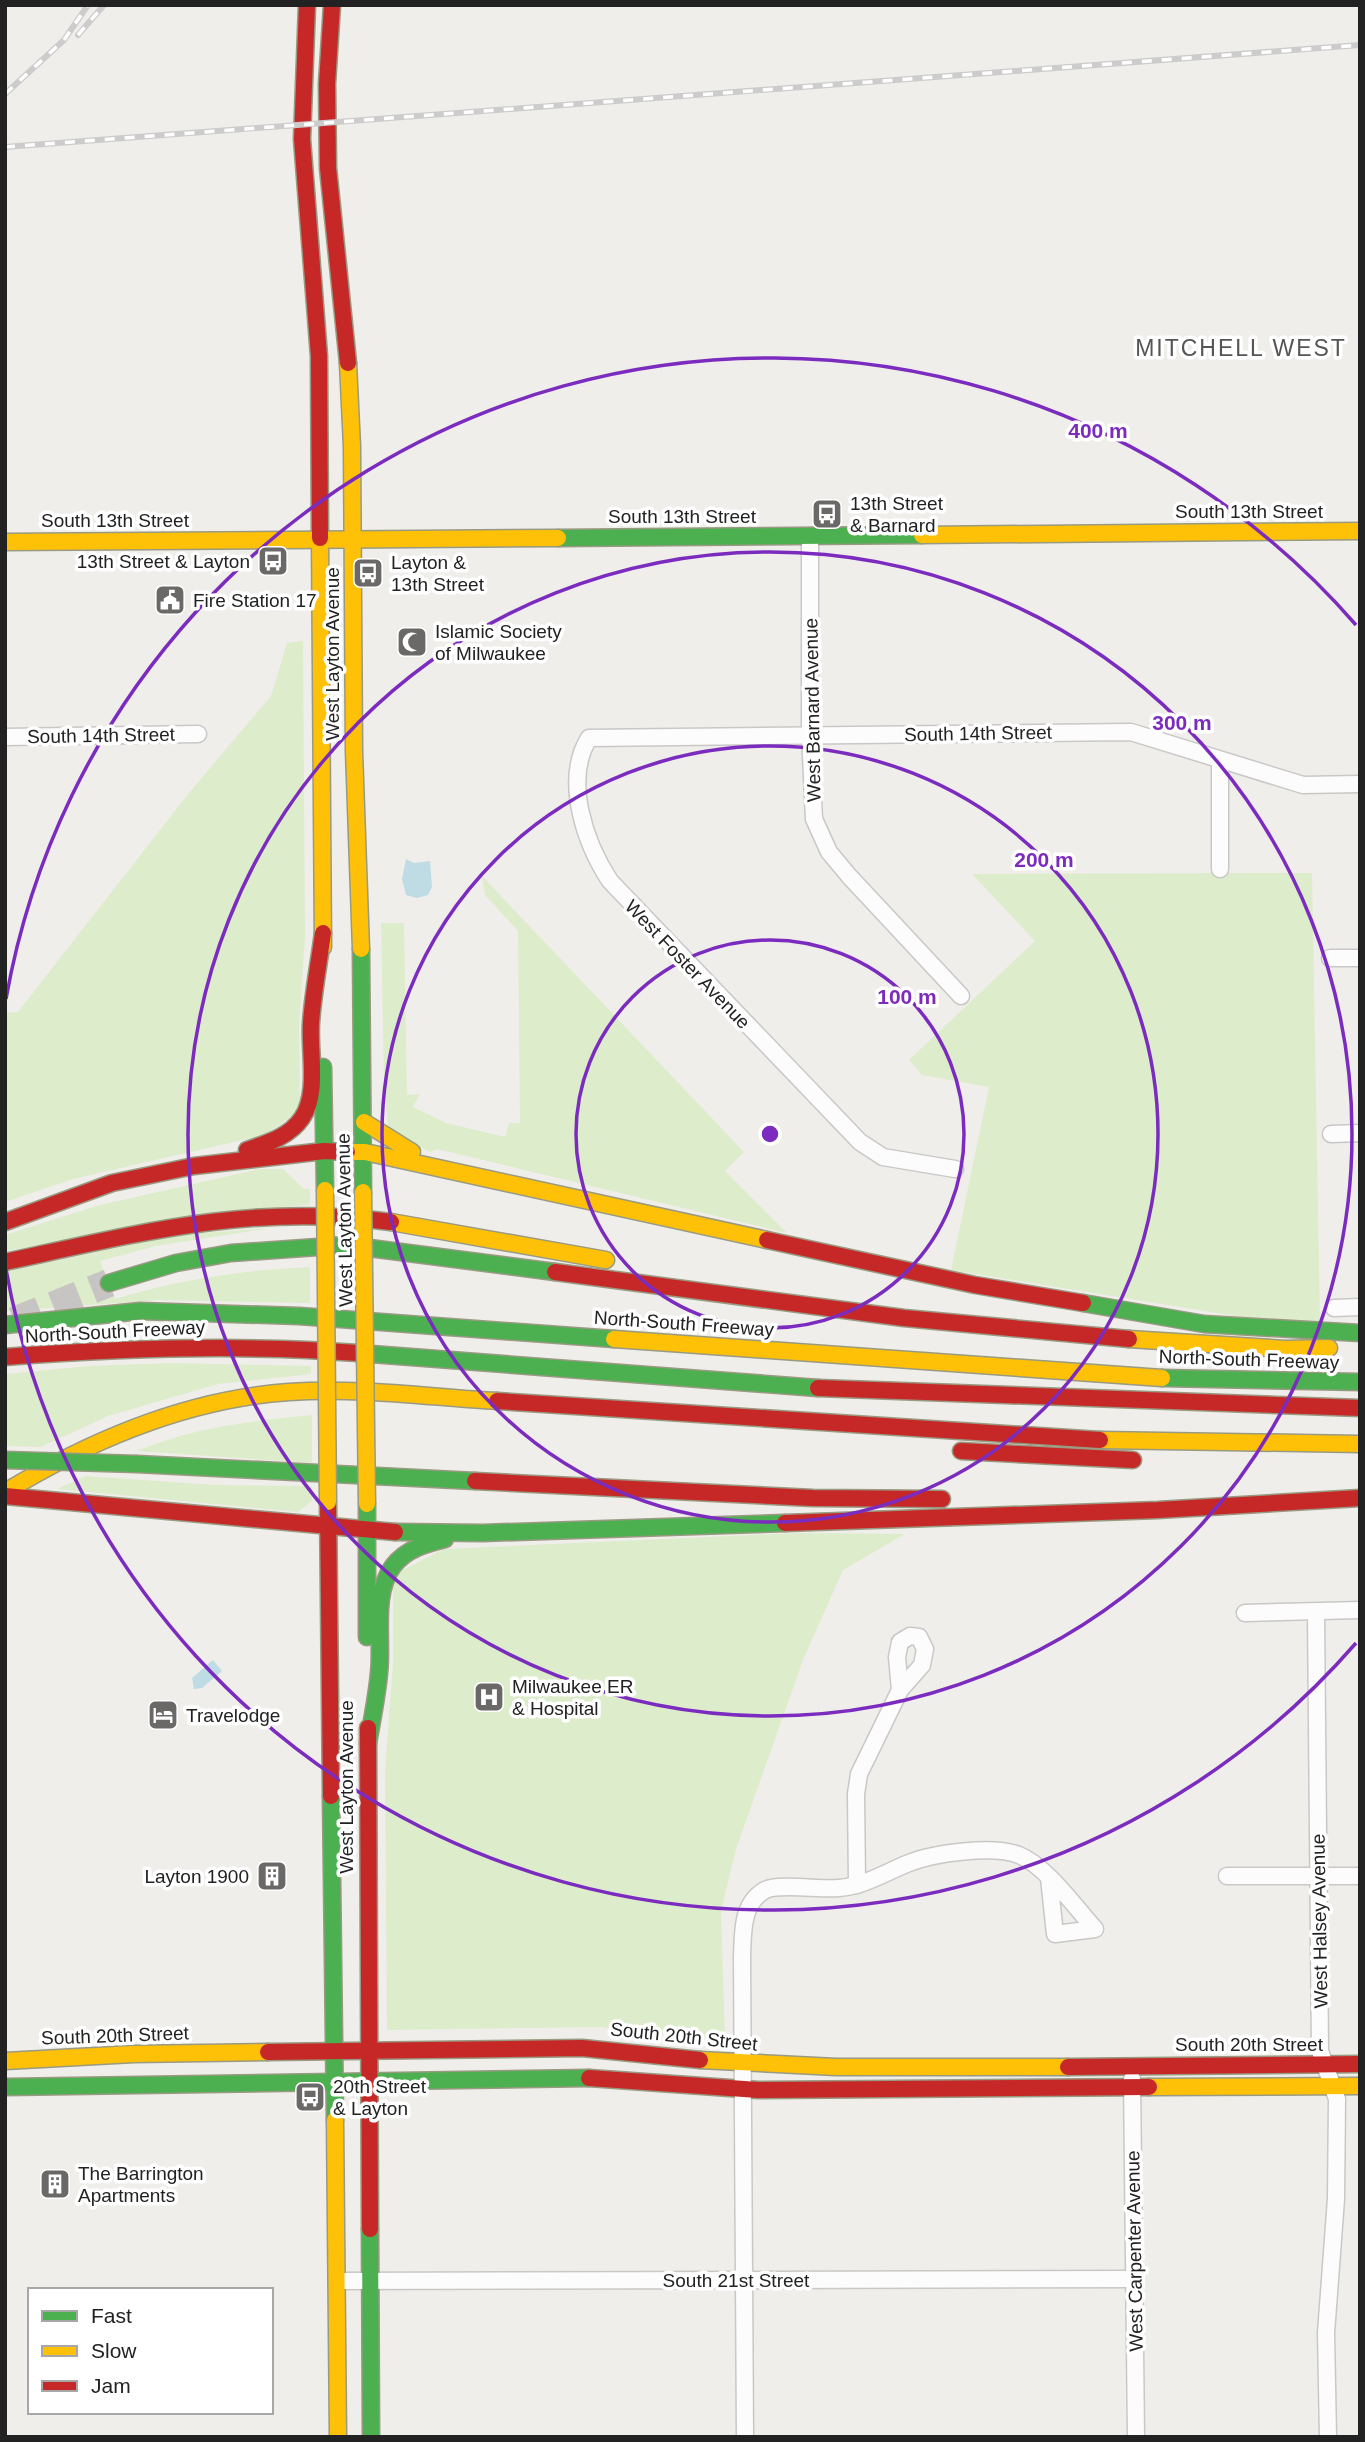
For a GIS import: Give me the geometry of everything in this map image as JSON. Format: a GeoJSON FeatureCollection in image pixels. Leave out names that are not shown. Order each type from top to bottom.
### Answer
{"type":"FeatureCollection","features":[{"type":"Feature","properties":{"kind":"main road","name":"West Layton Avenue"},"geometry":{"type":"LineString","coordinates":[[307,5],[302,139],[319,358],[324,1151],[338,2437]]}},
{"type":"Feature","properties":{"kind":"main road","name":"West Layton Avenue"},"geometry":{"type":"LineString","coordinates":[[332,5],[327,84],[328,168],[348,369],[354,751],[360,879],[365,1152],[363,1192],[371,2437]]}},
{"type":"Feature","properties":{"kind":"main road","name":"South 13th Street"},"geometry":{"type":"LineString","coordinates":[[5,542],[1360,531]]}},
{"type":"Feature","properties":{"kind":"main road"},"geometry":{"type":"LineString","coordinates":[[194,1166],[283,1137],[303,1116],[312,1098],[311,1026],[323,933]]}},
{"type":"Feature","properties":{"kind":"main road"},"geometry":{"type":"LineString","coordinates":[[364,1122],[386,1139],[440,1166]]}},
{"type":"Feature","properties":{"kind":"main road"},"geometry":{"type":"LineString","coordinates":[[5,1222],[112,1183],[194,1166],[324,1151],[365,1152],[440,1166],[852,1261],[975,1285],[1204,1324],[1360,1333]]}},
{"type":"Feature","properties":{"kind":"main road"},"geometry":{"type":"LineString","coordinates":[[5,1262],[193,1222],[248,1216],[339,1216],[430,1227],[904,1318]]}},
{"type":"Feature","properties":{"kind":"main road"},"geometry":{"type":"LineString","coordinates":[[109,1283],[176,1263],[231,1253],[346,1245],[904,1318],[1286,1349],[1360,1347]]}},
{"type":"Feature","properties":{"kind":"main road","name":"North-South Freeway"},"geometry":{"type":"LineString","coordinates":[[5,1325],[140,1311],[299,1316],[1089,1374],[1246,1382],[1360,1382]]}},
{"type":"Feature","properties":{"kind":"main road","name":"North-South Freeway"},"geometry":{"type":"LineString","coordinates":[[5,1357],[125,1348],[293,1348],[835,1389],[1360,1408]]}},
{"type":"Feature","properties":{"kind":"main road"},"geometry":{"type":"LineString","coordinates":[[5,1494],[87,1447],[135,1427],[180,1412],[277,1392],[341,1391],[1150,1443],[1360,1444]]}},
{"type":"Feature","properties":{"kind":"main road"},"geometry":{"type":"LineString","coordinates":[[854,1425],[896,1442]]}},
{"type":"Feature","properties":{"kind":"main road"},"geometry":{"type":"LineString","coordinates":[[948,1450],[1072,1459],[1154,1461]]}},
{"type":"Feature","properties":{"kind":"main road"},"geometry":{"type":"LineString","coordinates":[[5,1460],[137,1464],[813,1498],[960,1499]]}},
{"type":"Feature","properties":{"kind":"main road"},"geometry":{"type":"LineString","coordinates":[[5,1494],[367,1532],[483,1533],[1158,1510],[1360,1497]]}},
{"type":"Feature","properties":{"kind":"main road"},"geometry":{"type":"LineString","coordinates":[[987,1499],[1360,1497]]}},
{"type":"Feature","properties":{"kind":"main road"},"geometry":{"type":"LineString","coordinates":[[368,1743],[380,1664],[383,1582],[392,1565],[422,1544],[483,1533]]}},
{"type":"Feature","properties":{"kind":"main road","name":"South 20th Street"},"geometry":{"type":"LineString","coordinates":[[5,2061],[134,2054],[611,2049],[742,2064],[844,2067],[1360,2064]]}},
{"type":"Feature","properties":{"kind":"main road"},"geometry":{"type":"LineString","coordinates":[[5,2087],[593,2077],[743,2088],[1360,2086]]}},
{"type":"Feature","properties":{"kind":"street","name":"West Barnard Avenue"},"geometry":{"type":"LineString","coordinates":[[810,536],[810,735],[814,819],[829,852],[961,996]]}},
{"type":"Feature","properties":{"kind":"street","name":"South 14th Street"},"geometry":{"type":"LineString","coordinates":[[589,738],[1130,732],[1220,762],[1303,785],[1360,784]]}},
{"type":"Feature","properties":{"kind":"street","name":"South 14th Street"},"geometry":{"type":"LineString","coordinates":[[5,737],[198,734]]}},
{"type":"Feature","properties":{"kind":"street","name":"West Foster Avenue"},"geometry":{"type":"LineString","coordinates":[[589,738],[580,753],[581,810],[589,844],[610,881],[860,1142],[874,1153],[894,1160],[955,1169]]}},
{"type":"Feature","properties":{"kind":"street"},"geometry":{"type":"LineString","coordinates":[[1220,762],[1220,869]]}},
{"type":"Feature","properties":{"kind":"street"},"geometry":{"type":"LineString","coordinates":[[1330,958],[1360,958]]}},
{"type":"Feature","properties":{"kind":"street"},"geometry":{"type":"LineString","coordinates":[[1331,1133],[1360,1133]]}},
{"type":"Feature","properties":{"kind":"street"},"geometry":{"type":"LineString","coordinates":[[1334,1308],[1360,1307]]}},
{"type":"Feature","properties":{"kind":"street"},"geometry":{"type":"LineString","coordinates":[[1245,1613],[1360,1610]]}},
{"type":"Feature","properties":{"kind":"street","name":"West Halsey Avenue"},"geometry":{"type":"LineString","coordinates":[[1316,1612],[1320,2051],[1336,2099],[1337,2163],[1326,2333],[1328,2437]]}},
{"type":"Feature","properties":{"kind":"street"},"geometry":{"type":"LineString","coordinates":[[857,1885],[856,1794],[859,1774],[900,1690]]}},
{"type":"Feature","properties":{"kind":"street"},"geometry":{"type":"LineString","coordinates":[[745,2437],[743,1947],[746,1913],[752,1901],[768,1889],[857,1885],[937,1855],[986,1851],[1007,1851],[1022,1856],[1049,1878]]}},
{"type":"Feature","properties":{"kind":"street"},"geometry":{"type":"LineString","coordinates":[[1227,1876],[1360,1876]]}},
{"type":"Feature","properties":{"kind":"street","name":"West Carpenter Avenue"},"geometry":{"type":"LineString","coordinates":[[1132,2066],[1136,2437]]}},
{"type":"Feature","properties":{"kind":"street","name":"South 21st Street"},"geometry":{"type":"LineString","coordinates":[[337,2281],[1134,2279]]}},
{"type":"Feature","properties":{"kind":"green space"},"geometry":{"type":"Polygon","coordinates":[[[303,641],[305,938],[299,1025],[300,1110],[265,1135],[73,1179],[5,1202],[5,1013],[18,1012],[188,794],[271,696],[287,643],[303,641]]]}},
{"type":"Feature","properties":{"kind":"green space"},"geometry":{"type":"Polygon","coordinates":[[[1312,873],[1320,1321],[1267,1321],[951,1270],[989,1087],[922,1075],[909,1060],[1035,941],[972,874],[1312,873]]]}},
{"type":"Feature","properties":{"kind":"green space"},"geometry":{"type":"Polygon","coordinates":[[[482,876],[744,1152],[725,1171],[787,1233],[437,1149],[430,1152],[392,1132],[388,1127],[384,1079],[381,923],[404,923],[407,1095],[420,1094],[413,1107],[446,1123],[505,1137],[509,1123],[520,1123],[518,931],[485,895],[482,876]]]}},
{"type":"Feature","properties":{"kind":"green space"},"geometry":{"type":"Polygon","coordinates":[[[259,1169],[283,1169],[304,1189],[310,1189],[310,1204],[5,1251],[5,1235],[96,1206],[259,1169]]]}},
{"type":"Feature","properties":{"kind":"green space"},"geometry":{"type":"Polygon","coordinates":[[[271,1228],[156,1246],[100,1261],[115,1299],[212,1277],[310,1267],[310,1303],[160,1300],[5,1311],[5,1272],[176,1235],[271,1228]]]}},
{"type":"Feature","properties":{"kind":"green space"},"geometry":{"type":"Polygon","coordinates":[[[171,1363],[311,1366],[311,1374],[218,1384],[108,1416],[41,1447],[5,1446],[5,1374],[89,1366],[171,1363]]]}},
{"type":"Feature","properties":{"kind":"green space"},"geometry":{"type":"Polygon","coordinates":[[[312,1415],[312,1463],[137,1451],[201,1431],[312,1415]]]}},
{"type":"Feature","properties":{"kind":"green space"},"geometry":{"type":"Polygon","coordinates":[[[86,1476],[215,1485],[312,1486],[312,1501],[298,1512],[57,1489],[86,1476]]]}},
{"type":"Feature","properties":{"kind":"green space"},"geometry":{"type":"Polygon","coordinates":[[[798,1533],[905,1534],[843,1570],[803,1660],[736,1849],[721,1911],[725,2040],[601,2027],[387,2030],[385,1771],[393,1663],[393,1575],[444,1549],[798,1533]]]}},
{"type":"Feature","properties":{"kind":"water"},"geometry":{"type":"Polygon","coordinates":[[[406,859],[414,863],[430,861],[432,887],[428,895],[417,898],[406,895],[402,879],[406,859]]]}},
{"type":"Feature","properties":{"kind":"water"},"geometry":{"type":"Polygon","coordinates":[[[213,1660],[222,1671],[202,1688],[194,1689],[192,1678],[213,1660]]]}},
{"type":"Feature","properties":{"kind":"tunnel"},"geometry":{"type":"LineString","coordinates":[[14,1321],[109,1283]]}},
{"type":"Feature","properties":{"kind":"railway"},"geometry":{"type":"LineString","coordinates":[[5,94],[64,40],[88,5]]}},
{"type":"Feature","properties":{"kind":"railway"},"geometry":{"type":"LineString","coordinates":[[78,35],[104,5]]}},
{"type":"Feature","properties":{"kind":"railway"},"geometry":{"type":"LineString","coordinates":[[5,147],[1360,45]]}},
{"type":"Feature","properties":{"kind":"traffic: fast"},"geometry":{"type":"LineString","coordinates":[[558,538],[922,535]]}},
{"type":"Feature","properties":{"kind":"traffic: fast"},"geometry":{"type":"LineString","coordinates":[[361,949],[363,1192]]}},
{"type":"Feature","properties":{"kind":"traffic: fast"},"geometry":{"type":"LineString","coordinates":[[323,1067],[325,1190]]}},
{"type":"Feature","properties":{"kind":"traffic: fast"},"geometry":{"type":"LineString","coordinates":[[109,1283],[176,1263],[231,1253],[346,1245],[555,1272]]}},
{"type":"Feature","properties":{"kind":"traffic: fast"},"geometry":{"type":"LineString","coordinates":[[1083,1303],[1204,1324],[1360,1333]]}},
{"type":"Feature","properties":{"kind":"traffic: fast"},"geometry":{"type":"LineString","coordinates":[[5,1325],[140,1311],[299,1316],[614,1339]]}},
{"type":"Feature","properties":{"kind":"traffic: fast"},"geometry":{"type":"LineString","coordinates":[[358,1353],[818,1388]]}},
{"type":"Feature","properties":{"kind":"traffic: fast"},"geometry":{"type":"LineString","coordinates":[[1162,1378],[1360,1382]]}},
{"type":"Feature","properties":{"kind":"traffic: fast"},"geometry":{"type":"LineString","coordinates":[[5,1460],[137,1464]]}},
{"type":"Feature","properties":{"kind":"traffic: fast"},"geometry":{"type":"LineString","coordinates":[[137,1464],[475,1481]]}},
{"type":"Feature","properties":{"kind":"traffic: fast"},"geometry":{"type":"LineString","coordinates":[[367,1504],[367,1637]]}},
{"type":"Feature","properties":{"kind":"traffic: fast"},"geometry":{"type":"LineString","coordinates":[[395,1532],[483,1533],[785,1523]]}},
{"type":"Feature","properties":{"kind":"traffic: fast"},"geometry":{"type":"LineString","coordinates":[[368,1743],[380,1660],[380,1603],[387,1577],[398,1560],[410,1551],[445,1539]]}},
{"type":"Feature","properties":{"kind":"traffic: fast"},"geometry":{"type":"LineString","coordinates":[[331,1796],[335,2120]]}},
{"type":"Feature","properties":{"kind":"traffic: fast"},"geometry":{"type":"LineString","coordinates":[[5,2087],[589,2078]]}},
{"type":"Feature","properties":{"kind":"traffic: fast"},"geometry":{"type":"LineString","coordinates":[[370,2229],[371,2437]]}},
{"type":"Feature","properties":{"kind":"traffic: slow"},"geometry":{"type":"LineString","coordinates":[[348,363],[352,447],[354,751],[361,949]]}},
{"type":"Feature","properties":{"kind":"traffic: slow"},"geometry":{"type":"LineString","coordinates":[[922,535],[1360,531]]}},
{"type":"Feature","properties":{"kind":"traffic: slow"},"geometry":{"type":"LineString","coordinates":[[320,538],[323,947]]}},
{"type":"Feature","properties":{"kind":"traffic: slow"},"geometry":{"type":"LineString","coordinates":[[5,542],[558,538]]}},
{"type":"Feature","properties":{"kind":"traffic: slow"},"geometry":{"type":"LineString","coordinates":[[364,1122],[412,1152]]}},
{"type":"Feature","properties":{"kind":"traffic: slow"},"geometry":{"type":"LineString","coordinates":[[347,1152],[365,1152],[767,1240]]}},
{"type":"Feature","properties":{"kind":"traffic: slow"},"geometry":{"type":"LineString","coordinates":[[325,1190],[328,1502]]}},
{"type":"Feature","properties":{"kind":"traffic: slow"},"geometry":{"type":"LineString","coordinates":[[363,1192],[367,1504]]}},
{"type":"Feature","properties":{"kind":"traffic: slow"},"geometry":{"type":"LineString","coordinates":[[391,1222],[606,1260]]}},
{"type":"Feature","properties":{"kind":"traffic: slow"},"geometry":{"type":"LineString","coordinates":[[614,1339],[1162,1378]]}},
{"type":"Feature","properties":{"kind":"traffic: slow"},"geometry":{"type":"LineString","coordinates":[[1129,1339],[1286,1349],[1329,1348]]}},
{"type":"Feature","properties":{"kind":"traffic: slow"},"geometry":{"type":"LineString","coordinates":[[5,1492],[71,1455],[141,1425],[214,1403],[251,1396],[341,1391],[497,1401]]}},
{"type":"Feature","properties":{"kind":"traffic: slow"},"geometry":{"type":"LineString","coordinates":[[1100,1440],[1360,1444]]}},
{"type":"Feature","properties":{"kind":"traffic: slow"},"geometry":{"type":"LineString","coordinates":[[5,2061],[134,2054],[268,2052]]}},
{"type":"Feature","properties":{"kind":"traffic: slow"},"geometry":{"type":"LineString","coordinates":[[700,2060],[836,2067],[1068,2067]]}},
{"type":"Feature","properties":{"kind":"traffic: slow"},"geometry":{"type":"LineString","coordinates":[[1149,2087],[1360,2086]]}},
{"type":"Feature","properties":{"kind":"traffic: slow"},"geometry":{"type":"LineString","coordinates":[[335,2120],[338,2437]]}},
{"type":"Feature","properties":{"kind":"traffic: jam"},"geometry":{"type":"LineString","coordinates":[[307,5],[302,139],[319,356],[320,538]]}},
{"type":"Feature","properties":{"kind":"traffic: jam"},"geometry":{"type":"LineString","coordinates":[[332,5],[327,84],[328,168],[348,363]]}},
{"type":"Feature","properties":{"kind":"traffic: jam"},"geometry":{"type":"LineString","coordinates":[[247,1150],[284,1135],[297,1125],[307,1108],[312,1085],[312,1012],[323,933]]}},
{"type":"Feature","properties":{"kind":"traffic: jam"},"geometry":{"type":"LineString","coordinates":[[5,1222],[112,1183],[194,1166],[324,1151],[347,1152]]}},
{"type":"Feature","properties":{"kind":"traffic: jam"},"geometry":{"type":"LineString","coordinates":[[5,1262],[149,1232],[243,1219],[291,1216],[391,1222]]}},
{"type":"Feature","properties":{"kind":"traffic: jam"},"geometry":{"type":"LineString","coordinates":[[767,1240],[975,1285],[1083,1303]]}},
{"type":"Feature","properties":{"kind":"traffic: jam"},"geometry":{"type":"LineString","coordinates":[[555,1272],[904,1318],[1129,1339]]}},
{"type":"Feature","properties":{"kind":"traffic: jam"},"geometry":{"type":"LineString","coordinates":[[5,1357],[182,1348],[358,1353]]}},
{"type":"Feature","properties":{"kind":"traffic: jam"},"geometry":{"type":"LineString","coordinates":[[818,1388],[1360,1408]]}},
{"type":"Feature","properties":{"kind":"traffic: jam"},"geometry":{"type":"LineString","coordinates":[[497,1401],[1100,1440]]}},
{"type":"Feature","properties":{"kind":"traffic: jam"},"geometry":{"type":"LineString","coordinates":[[961,1451],[1133,1460]]}},
{"type":"Feature","properties":{"kind":"traffic: jam"},"geometry":{"type":"LineString","coordinates":[[475,1481],[813,1498],[942,1499]]}},
{"type":"Feature","properties":{"kind":"traffic: jam"},"geometry":{"type":"LineString","coordinates":[[5,1496],[395,1532]]}},
{"type":"Feature","properties":{"kind":"traffic: jam"},"geometry":{"type":"LineString","coordinates":[[785,1523],[1158,1510],[1360,1498]]}},
{"type":"Feature","properties":{"kind":"traffic: jam"},"geometry":{"type":"LineString","coordinates":[[328,1502],[331,1796]]}},
{"type":"Feature","properties":{"kind":"traffic: jam"},"geometry":{"type":"LineString","coordinates":[[368,1728],[370,2229]]}},
{"type":"Feature","properties":{"kind":"traffic: jam"},"geometry":{"type":"LineString","coordinates":[[268,2052],[582,2048],[700,2060]]}},
{"type":"Feature","properties":{"kind":"traffic: jam"},"geometry":{"type":"LineString","coordinates":[[1068,2067],[1360,2064]]}},
{"type":"Feature","properties":{"kind":"traffic: jam"},"geometry":{"type":"LineString","coordinates":[[589,2078],[758,2090],[1149,2087]]}},
{"type":"Feature","properties":{"kind":"place","name":"13th Street & Barnard"},"geometry":{"type":"Point","coordinates":[827,514]}},
{"type":"Feature","properties":{"kind":"place","name":"13th Street & Layton"},"geometry":{"type":"Point","coordinates":[273,561]}},
{"type":"Feature","properties":{"kind":"place","name":"Layton & 13th Street"},"geometry":{"type":"Point","coordinates":[368,573]}},
{"type":"Feature","properties":{"kind":"place","name":"Fire Station 17"},"geometry":{"type":"Point","coordinates":[170,600]}},
{"type":"Feature","properties":{"kind":"place","name":"Islamic Society of Milwaukee"},"geometry":{"type":"Point","coordinates":[412,642]}},
{"type":"Feature","properties":{"kind":"place","name":"Milwaukee ER & Hospital"},"geometry":{"type":"Point","coordinates":[489,1697]}},
{"type":"Feature","properties":{"kind":"place","name":"Travelodge"},"geometry":{"type":"Point","coordinates":[163,1715]}},
{"type":"Feature","properties":{"kind":"place","name":"Layton 1900"},"geometry":{"type":"Point","coordinates":[272,1876]}},
{"type":"Feature","properties":{"kind":"place","name":"20th Street & Layton"},"geometry":{"type":"Point","coordinates":[310,2097]}},
{"type":"Feature","properties":{"kind":"place","name":"The Barrington Apartments"},"geometry":{"type":"Point","coordinates":[55,2184]}},
{"type":"Feature","properties":{"kind":"district","name":"MITCHELL WEST"},"geometry":{"type":"Point","coordinates":[1241,348]}}]}
